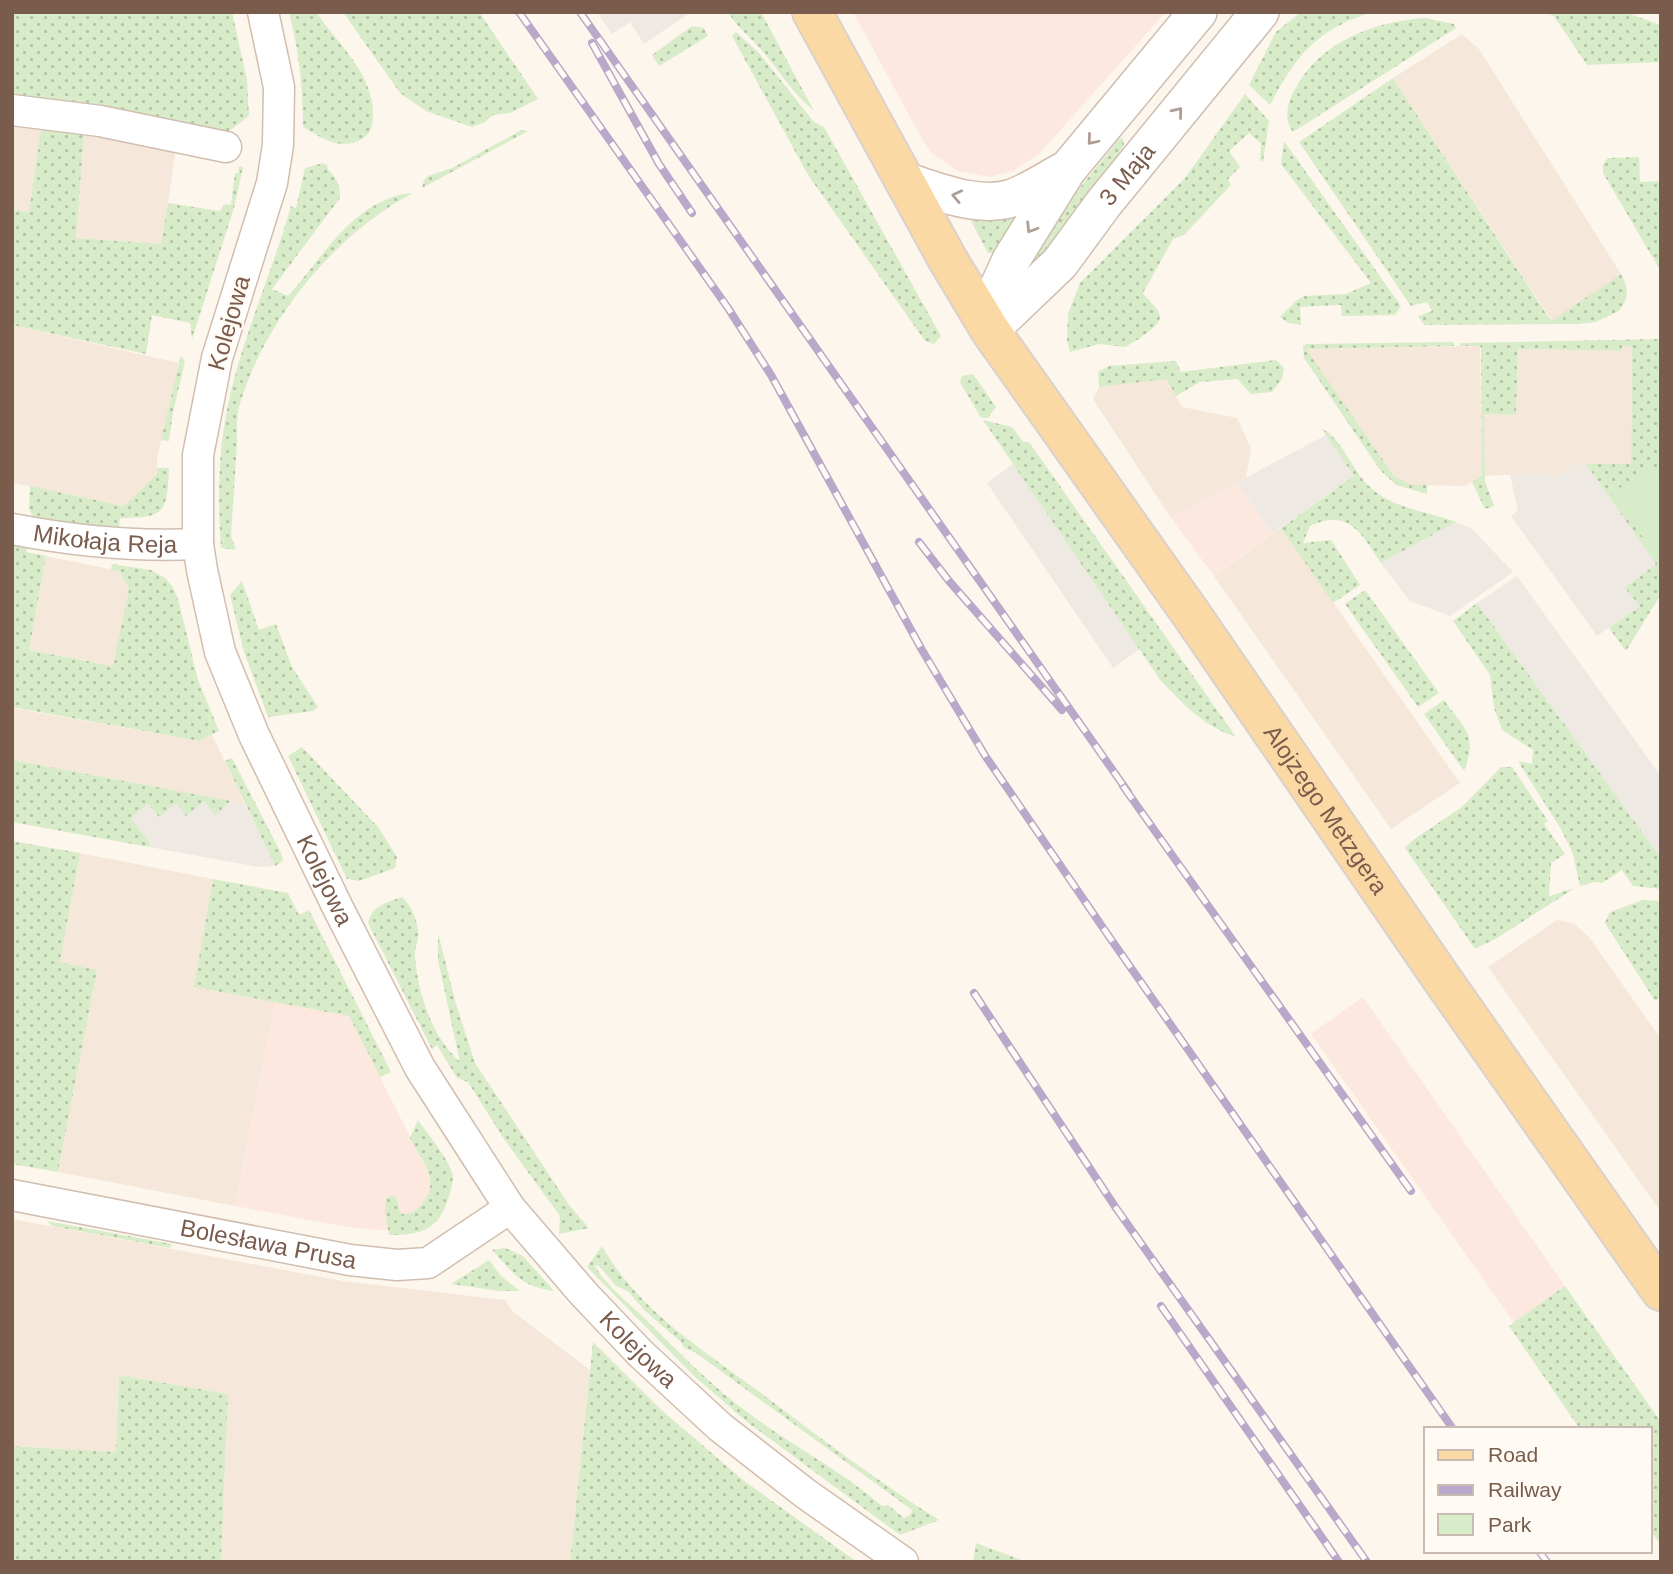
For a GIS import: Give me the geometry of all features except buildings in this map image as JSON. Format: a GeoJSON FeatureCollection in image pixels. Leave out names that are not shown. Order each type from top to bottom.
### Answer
{"type":"FeatureCollection","features":[{"type":"Feature","properties":{"kind":"main road"},"geometry":{"type":"LineString","coordinates":[[811,12],[990,330]]}},
{"type":"Feature","properties":{"kind":"main road","name":"Alojzego Metzgera"},"geometry":{"type":"LineString","coordinates":[[990,330],[1661,1291]]}},
{"type":"Feature","properties":{"kind":"street","name":"Kolejowa"},"geometry":{"type":"LineString","coordinates":[[264,12],[279,87],[278,145],[272,183],[215,370],[198,455],[198,544],[202,570],[220,652],[254,735],[419,1068],[510,1208],[566,1274],[631,1343],[720,1427],[806,1494],[903,1562]]}},
{"type":"Feature","properties":{"kind":"street","name":"3 Maja"},"geometry":{"type":"LineString","coordinates":[[990,330],[1005,272],[1067,170],[1198,12]]}},
{"type":"Feature","properties":{"kind":"street","name":"3 Maja"},"geometry":{"type":"LineString","coordinates":[[990,330],[1060,263],[1104,203],[1260,12]]}},
{"type":"Feature","properties":{"kind":"street"},"geometry":{"type":"LineString","coordinates":[[12,110],[100,121],[226,147]]}},
{"type":"Feature","properties":{"kind":"street","name":"3 Maja"},"geometry":{"type":"LineString","coordinates":[[904,181],[962,197],[1001,201],[1023,193],[1067,170]]}},
{"type":"Feature","properties":{"kind":"street","name":"Mikołaja Reja"},"geometry":{"type":"LineString","coordinates":[[12,529],[97,541],[160,545],[198,544]]}},
{"type":"Feature","properties":{"kind":"street","name":"Bolesława Prusa"},"geometry":{"type":"LineString","coordinates":[[12,1195],[350,1260],[397,1265],[420,1265],[436,1259],[510,1208]]}},
{"type":"Feature","properties":{"kind":"shaded area"},"geometry":{"type":"Polygon","coordinates":[[[597,12],[691,12],[644,44],[630,22],[612,34],[597,12]]]}},
{"type":"Feature","properties":{"kind":"shaded area"},"geometry":{"type":"Polygon","coordinates":[[[853,12],[1166,12],[1039,154],[1013,171],[990,177],[957,171],[933,154],[923,141],[853,12]]]}},
{"type":"Feature","properties":{"kind":"shaded area"},"geometry":{"type":"Polygon","coordinates":[[[1462,34],[1479,49],[1621,274],[1552,321],[1393,78],[1462,34]]]}},
{"type":"Feature","properties":{"kind":"shaded area"},"geometry":{"type":"Polygon","coordinates":[[[12,124],[41,129],[29,212],[12,210],[12,124]]]}},
{"type":"Feature","properties":{"kind":"shaded area"},"geometry":{"type":"Polygon","coordinates":[[[84,135],[176,147],[162,244],[76,238],[84,135]]]}},
{"type":"Feature","properties":{"kind":"shaded area"},"geometry":{"type":"Polygon","coordinates":[[[12,325],[179,363],[157,459],[157,474],[125,506],[12,483],[12,325]]]}},
{"type":"Feature","properties":{"kind":"shaded area"},"geometry":{"type":"Polygon","coordinates":[[[1480,346],[1482,477],[1465,486],[1411,485],[1394,476],[1305,349],[1480,346]]]}},
{"type":"Feature","properties":{"kind":"shaded area"},"geometry":{"type":"Polygon","coordinates":[[[1623,346],[1632,347],[1631,464],[1575,464],[1555,478],[1545,473],[1485,476],[1484,414],[1516,415],[1518,349],[1621,351],[1623,346]]]}},
{"type":"Feature","properties":{"kind":"shaded area"},"geometry":{"type":"Polygon","coordinates":[[[1167,378],[1182,407],[1237,418],[1251,448],[1246,478],[1171,518],[1093,399],[1099,387],[1167,378]]]}},
{"type":"Feature","properties":{"kind":"shaded area"},"geometry":{"type":"Polygon","coordinates":[[[1326,435],[1354,476],[1273,533],[1236,483],[1326,435]]]}},
{"type":"Feature","properties":{"kind":"shaded area"},"geometry":{"type":"Polygon","coordinates":[[[1013,464],[1140,649],[1113,668],[987,483],[1013,464]]]}},
{"type":"Feature","properties":{"kind":"shaded area"},"geometry":{"type":"Polygon","coordinates":[[[1575,464],[1586,464],[1656,564],[1640,606],[1597,636],[1511,516],[1518,510],[1510,475],[1545,473],[1555,478],[1575,464]]]}},
{"type":"Feature","properties":{"kind":"shaded area"},"geometry":{"type":"Polygon","coordinates":[[[1236,483],[1273,533],[1214,576],[1171,518],[1236,483]]]}},
{"type":"Feature","properties":{"kind":"shaded area"},"geometry":{"type":"Polygon","coordinates":[[[1456,522],[1472,529],[1513,572],[1450,616],[1410,601],[1381,563],[1456,522]]]}},
{"type":"Feature","properties":{"kind":"shaded area"},"geometry":{"type":"Polygon","coordinates":[[[1281,528],[1460,783],[1391,829],[1214,576],[1281,528]]]}},
{"type":"Feature","properties":{"kind":"shaded area"},"geometry":{"type":"Polygon","coordinates":[[[46,556],[119,571],[129,589],[114,666],[29,650],[46,556]]]}},
{"type":"Feature","properties":{"kind":"shaded area"},"geometry":{"type":"Polygon","coordinates":[[[1517,576],[1661,776],[1661,858],[1477,603],[1517,576]]]}},
{"type":"Feature","properties":{"kind":"shaded area"},"geometry":{"type":"Polygon","coordinates":[[[12,708],[199,741],[212,735],[245,804],[12,760],[12,708]]]}},
{"type":"Feature","properties":{"kind":"shaded area"},"geometry":{"type":"Polygon","coordinates":[[[204,801],[215,814],[231,801],[245,804],[275,866],[259,867],[149,847],[150,843],[131,818],[149,804],[204,801]]]}},
{"type":"Feature","properties":{"kind":"shaded area"},"geometry":{"type":"Polygon","coordinates":[[[80,853],[213,879],[195,987],[275,1002],[235,1206],[58,1172],[97,970],[60,962],[80,853]]]}},
{"type":"Feature","properties":{"kind":"shaded area"},"geometry":{"type":"Polygon","coordinates":[[[1557,920],[1573,923],[1589,937],[1661,1039],[1661,1212],[1488,967],[1557,920]]]}},
{"type":"Feature","properties":{"kind":"shaded area"},"geometry":{"type":"Polygon","coordinates":[[[1363,997],[1565,1286],[1514,1323],[1311,1034],[1363,997]]]}},
{"type":"Feature","properties":{"kind":"shaded area"},"geometry":{"type":"Polygon","coordinates":[[[275,1002],[349,1016],[438,1192],[413,1233],[347,1227],[235,1206],[275,1002]]]}},
{"type":"Feature","properties":{"kind":"shaded area"},"geometry":{"type":"Polygon","coordinates":[[[12,1219],[343,1281],[505,1300],[512,1311],[590,1370],[570,1562],[221,1562],[228,1394],[119,1375],[116,1452],[12,1446],[12,1219]]]}},
{"type":"Feature","properties":{"kind":"green space"},"geometry":{"type":"Polygon","coordinates":[[[12,12],[232,12],[247,80],[249,116],[225,134],[12,97],[12,12]]]}},
{"type":"Feature","properties":{"kind":"green space"},"geometry":{"type":"Polygon","coordinates":[[[289,12],[316,12],[361,72],[367,85],[373,115],[370,131],[362,139],[350,143],[336,143],[303,127],[300,69],[289,12]]]}},
{"type":"Feature","properties":{"kind":"green space"},"geometry":{"type":"Polygon","coordinates":[[[343,12],[479,12],[538,99],[510,113],[493,115],[485,122],[472,127],[426,111],[400,93],[343,12]]]}},
{"type":"Feature","properties":{"kind":"green space"},"geometry":{"type":"Polygon","coordinates":[[[728,12],[761,12],[814,111],[794,91],[728,12]]]}},
{"type":"Feature","properties":{"kind":"green space"},"geometry":{"type":"Polygon","coordinates":[[[1301,12],[1373,12],[1337,27],[1310,46],[1289,72],[1270,105],[1249,85],[1276,32],[1301,12]]]}},
{"type":"Feature","properties":{"kind":"green space"},"geometry":{"type":"Polygon","coordinates":[[[1542,12],[1624,12],[1661,25],[1661,62],[1587,65],[1554,16],[1542,12]]]}},
{"type":"Feature","properties":{"kind":"green space"},"geometry":{"type":"Polygon","coordinates":[[[1425,18],[1454,24],[1456,28],[1293,132],[1288,117],[1290,101],[1305,74],[1318,59],[1332,47],[1367,30],[1425,18]]]}},
{"type":"Feature","properties":{"kind":"green space"},"geometry":{"type":"Polygon","coordinates":[[[692,26],[704,28],[708,36],[659,66],[652,55],[692,26]]]}},
{"type":"Feature","properties":{"kind":"green space"},"geometry":{"type":"Polygon","coordinates":[[[736,32],[759,53],[814,122],[824,127],[941,336],[934,344],[925,341],[808,175],[732,36],[736,32]]]}},
{"type":"Feature","properties":{"kind":"green space"},"geometry":{"type":"Polygon","coordinates":[[[1393,78],[1551,321],[1621,274],[1627,293],[1619,311],[1596,322],[1578,324],[1424,325],[1418,316],[1432,311],[1427,302],[1411,306],[1299,142],[1393,78]]]}},
{"type":"Feature","properties":{"kind":"green space"},"geometry":{"type":"Polygon","coordinates":[[[1245,94],[1269,121],[1263,162],[1260,160],[1261,144],[1249,133],[1229,151],[1240,167],[1228,179],[1231,185],[1184,235],[1173,239],[1143,293],[1158,311],[1159,321],[1146,334],[1125,347],[1099,344],[1070,352],[1067,340],[1068,314],[1080,283],[1185,178],[1245,94]]]}},
{"type":"Feature","properties":{"kind":"green space"},"geometry":{"type":"Polygon","coordinates":[[[41,129],[84,135],[76,238],[161,244],[168,203],[220,211],[224,204],[231,205],[235,173],[238,173],[239,166],[243,167],[234,208],[192,339],[190,323],[152,315],[146,354],[12,325],[12,210],[29,212],[41,129]]]}},
{"type":"Feature","properties":{"kind":"green space"},"geometry":{"type":"Polygon","coordinates":[[[522,130],[528,131],[422,188],[428,176],[452,168],[522,130]]]}},
{"type":"Feature","properties":{"kind":"green space"},"geometry":{"type":"Polygon","coordinates":[[[1120,138],[1123,139],[1124,145],[1075,222],[1061,238],[1028,266],[1023,258],[1120,138]]]}},
{"type":"Feature","properties":{"kind":"green space"},"geometry":{"type":"Polygon","coordinates":[[[1284,141],[1401,306],[1395,315],[1342,316],[1341,305],[1300,307],[1301,325],[1288,323],[1280,317],[1304,296],[1346,294],[1371,283],[1281,164],[1284,141]]]}},
{"type":"Feature","properties":{"kind":"green space"},"geometry":{"type":"Polygon","coordinates":[[[1639,157],[1640,182],[1661,181],[1660,270],[1603,173],[1603,164],[1608,158],[1639,157]]]}},
{"type":"Feature","properties":{"kind":"green space"},"geometry":{"type":"Polygon","coordinates":[[[323,163],[337,182],[340,198],[272,289],[288,296],[342,231],[358,217],[374,205],[413,193],[356,232],[330,256],[284,312],[266,343],[250,375],[238,411],[231,535],[236,550],[221,548],[221,452],[230,393],[291,206],[296,208],[305,168],[323,163]]]}},
{"type":"Feature","properties":{"kind":"green space"},"geometry":{"type":"Polygon","coordinates":[[[1017,216],[996,253],[988,253],[971,221],[1017,216]]]}},
{"type":"Feature","properties":{"kind":"green space"},"geometry":{"type":"Polygon","coordinates":[[[1661,339],[1661,482],[1650,467],[1656,556],[1661,553],[1661,594],[1626,651],[1609,628],[1640,606],[1625,588],[1656,564],[1586,464],[1631,464],[1632,347],[1623,346],[1621,351],[1518,349],[1516,415],[1484,414],[1485,481],[1494,506],[1485,509],[1472,482],[1482,476],[1481,348],[1460,346],[1460,343],[1661,339]]]}},
{"type":"Feature","properties":{"kind":"green space"},"geometry":{"type":"Polygon","coordinates":[[[1453,342],[1454,346],[1306,349],[1394,476],[1411,485],[1427,485],[1427,494],[1396,485],[1380,470],[1304,358],[1303,346],[1453,342]]]}},
{"type":"Feature","properties":{"kind":"green space"},"geometry":{"type":"Polygon","coordinates":[[[181,355],[185,362],[169,441],[161,440],[181,355]]]}},
{"type":"Feature","properties":{"kind":"green space"},"geometry":{"type":"Polygon","coordinates":[[[1276,360],[1284,368],[1282,379],[1272,392],[1251,394],[1237,379],[1200,382],[1176,396],[1167,379],[1099,387],[1098,372],[1109,366],[1176,361],[1181,372],[1276,360]]]}},
{"type":"Feature","properties":{"kind":"green space"},"geometry":{"type":"Polygon","coordinates":[[[973,374],[996,407],[988,418],[981,418],[960,382],[962,376],[973,374]]]}},
{"type":"Feature","properties":{"kind":"green space"},"geometry":{"type":"Polygon","coordinates":[[[983,420],[1012,427],[1023,442],[1029,442],[1236,737],[1204,721],[1161,681],[983,420]]]}},
{"type":"Feature","properties":{"kind":"green space"},"geometry":{"type":"Polygon","coordinates":[[[1321,428],[1336,440],[1363,480],[1379,494],[1400,505],[1456,522],[1381,563],[1360,534],[1345,522],[1324,521],[1310,526],[1303,543],[1331,540],[1360,585],[1333,603],[1281,528],[1354,476],[1321,428]]]}},
{"type":"Feature","properties":{"kind":"green space"},"geometry":{"type":"Polygon","coordinates":[[[1650,467],[1661,482],[1661,553],[1656,557],[1612,493],[1650,467]]]}},
{"type":"Feature","properties":{"kind":"green space"},"geometry":{"type":"Polygon","coordinates":[[[157,468],[169,468],[165,503],[155,514],[120,518],[119,527],[84,528],[33,518],[29,508],[30,486],[124,506],[157,474],[157,468]]]}},
{"type":"Feature","properties":{"kind":"green space"},"geometry":{"type":"Polygon","coordinates":[[[12,540],[28,543],[26,552],[46,556],[29,650],[113,666],[129,589],[119,571],[111,570],[112,564],[151,570],[165,578],[178,599],[198,680],[219,731],[199,741],[12,707],[12,540]]]}},
{"type":"Feature","properties":{"kind":"green space"},"geometry":{"type":"Polygon","coordinates":[[[242,581],[259,630],[276,624],[292,667],[318,707],[313,711],[268,717],[244,652],[230,595],[242,581]]]}},
{"type":"Feature","properties":{"kind":"green space"},"geometry":{"type":"Polygon","coordinates":[[[1365,590],[1439,693],[1418,707],[1345,604],[1365,590]]]}},
{"type":"Feature","properties":{"kind":"green space"},"geometry":{"type":"Polygon","coordinates":[[[1477,603],[1661,858],[1661,889],[1633,886],[1622,870],[1602,883],[1580,886],[1573,854],[1561,829],[1519,763],[1532,764],[1533,750],[1502,730],[1494,708],[1490,675],[1453,621],[1477,603]]]}},
{"type":"Feature","properties":{"kind":"green space"},"geometry":{"type":"Polygon","coordinates":[[[1444,700],[1463,726],[1469,740],[1470,749],[1464,771],[1424,714],[1444,700]]]}},
{"type":"Feature","properties":{"kind":"green space"},"geometry":{"type":"Polygon","coordinates":[[[302,747],[378,827],[397,857],[395,868],[359,881],[347,879],[288,756],[302,747]]]}},
{"type":"Feature","properties":{"kind":"green space"},"geometry":{"type":"Polygon","coordinates":[[[232,758],[281,853],[283,861],[275,866],[225,761],[232,758]]]}},
{"type":"Feature","properties":{"kind":"green space"},"geometry":{"type":"Polygon","coordinates":[[[12,760],[231,801],[215,815],[204,801],[186,816],[176,803],[159,817],[148,804],[131,818],[150,843],[149,847],[12,822],[12,760]]]}},
{"type":"Feature","properties":{"kind":"green space"},"geometry":{"type":"Polygon","coordinates":[[[1501,767],[1512,767],[1548,821],[1544,824],[1565,854],[1551,863],[1549,896],[1575,888],[1475,949],[1405,848],[1462,807],[1501,767]]]}},
{"type":"Feature","properties":{"kind":"green space"},"geometry":{"type":"Polygon","coordinates":[[[12,841],[80,853],[60,962],[97,970],[58,1172],[12,1164],[12,841]]]}},
{"type":"Feature","properties":{"kind":"green space"},"geometry":{"type":"Polygon","coordinates":[[[213,879],[288,893],[299,915],[309,910],[391,1072],[380,1077],[349,1016],[194,987],[213,879]]]}},
{"type":"Feature","properties":{"kind":"green space"},"geometry":{"type":"Polygon","coordinates":[[[402,897],[416,920],[418,939],[415,954],[419,986],[434,1028],[460,1062],[438,960],[438,933],[456,1004],[475,1063],[569,1205],[589,1228],[559,1234],[560,1216],[504,1139],[468,1082],[457,1078],[437,1045],[432,1049],[368,923],[377,908],[402,897]]]}},
{"type":"Feature","properties":{"kind":"green space"},"geometry":{"type":"Polygon","coordinates":[[[1643,900],[1661,901],[1661,997],[1655,1001],[1605,923],[1610,912],[1643,900]]]}},
{"type":"Feature","properties":{"kind":"green space"},"geometry":{"type":"Polygon","coordinates":[[[418,1120],[449,1165],[453,1174],[451,1188],[441,1215],[429,1228],[412,1234],[389,1235],[385,1212],[386,1198],[393,1195],[396,1197],[401,1214],[407,1214],[421,1205],[430,1188],[428,1172],[410,1138],[418,1120]]]}},
{"type":"Feature","properties":{"kind":"green space"},"geometry":{"type":"Polygon","coordinates":[[[47,1221],[172,1244],[170,1248],[52,1226],[47,1221]]]}},
{"type":"Feature","properties":{"kind":"green space"},"geometry":{"type":"Polygon","coordinates":[[[602,1246],[634,1290],[673,1327],[848,1458],[939,1520],[900,1535],[747,1422],[694,1376],[587,1267],[602,1246]],[[595,1265],[615,1291],[736,1404],[882,1506],[888,1505],[904,1518],[910,1515],[912,1510],[696,1353],[684,1348],[628,1291],[616,1286],[599,1266],[595,1265]]]}},
{"type":"Feature","properties":{"kind":"green space"},"geometry":{"type":"Polygon","coordinates":[[[505,1248],[523,1256],[554,1291],[533,1286],[518,1278],[492,1250],[505,1248]]]}},
{"type":"Feature","properties":{"kind":"green space"},"geometry":{"type":"Polygon","coordinates":[[[489,1260],[501,1276],[520,1291],[451,1284],[489,1260]]]}},
{"type":"Feature","properties":{"kind":"green space"},"geometry":{"type":"Polygon","coordinates":[[[1565,1286],[1661,1422],[1661,1545],[1652,1533],[1652,1427],[1579,1427],[1509,1326],[1565,1286]]]}},
{"type":"Feature","properties":{"kind":"green space"},"geometry":{"type":"Polygon","coordinates":[[[593,1342],[659,1408],[743,1480],[857,1562],[570,1562],[593,1342]]]}},
{"type":"Feature","properties":{"kind":"green space"},"geometry":{"type":"Polygon","coordinates":[[[119,1375],[228,1394],[221,1562],[12,1562],[12,1446],[116,1452],[119,1375]]]}},
{"type":"Feature","properties":{"kind":"green space"},"geometry":{"type":"Polygon","coordinates":[[[976,1543],[1027,1562],[973,1562],[976,1543]]]}},
{"type":"Feature","properties":{"kind":"railway"},"geometry":{"type":"LineString","coordinates":[[519,12],[728,308],[771,375],[922,650],[986,757],[1452,1427]]}},
{"type":"Feature","properties":{"kind":"railway"},"geometry":{"type":"LineString","coordinates":[[580,12],[1128,792]]}},
{"type":"Feature","properties":{"kind":"railway"},"geometry":{"type":"LineString","coordinates":[[592,43],[659,164],[692,213]]}},
{"type":"Feature","properties":{"kind":"railway"},"geometry":{"type":"LineString","coordinates":[[919,542],[949,581],[1062,710]]}},
{"type":"Feature","properties":{"kind":"railway"},"geometry":{"type":"LineString","coordinates":[[1123,786],[1411,1191]]}},
{"type":"Feature","properties":{"kind":"railway"},"geometry":{"type":"LineString","coordinates":[[974,993],[1116,1208],[1367,1562]]}},
{"type":"Feature","properties":{"kind":"railway"},"geometry":{"type":"LineString","coordinates":[[1161,1306],[1339,1562]]}},
{"type":"Feature","properties":{"kind":"railway"},"geometry":{"type":"LineString","coordinates":[[1540,1553],[1547,1562]]}}]}
